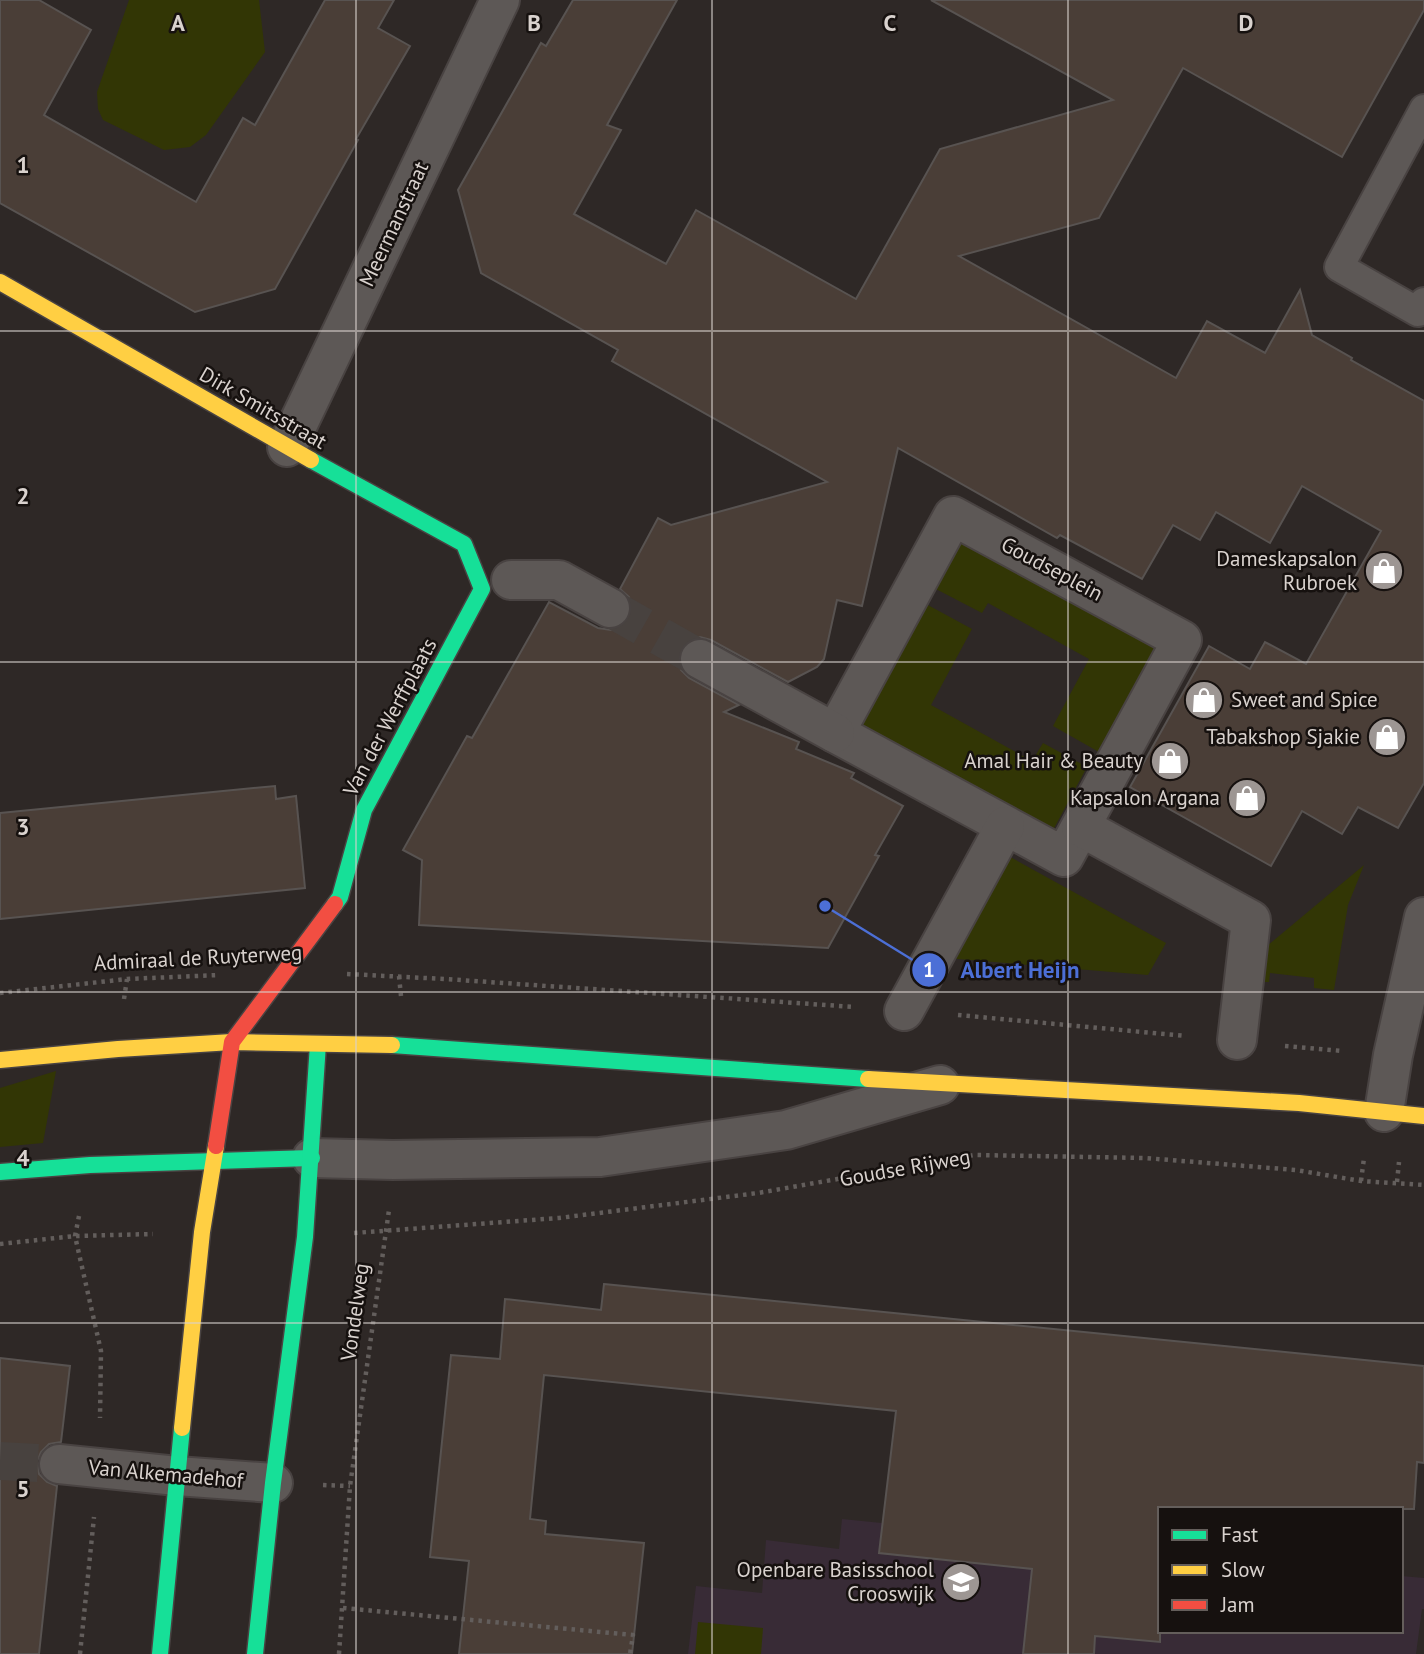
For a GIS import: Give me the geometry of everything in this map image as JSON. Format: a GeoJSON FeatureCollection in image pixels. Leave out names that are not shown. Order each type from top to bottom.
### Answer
{"type":"FeatureCollection","features":[{"type":"Feature","properties":{"kind":"street","name":"Meermanstraat"},"geometry":{"type":"LineString","coordinates":[[287,447],[500,0]]}},
{"type":"Feature","properties":{"kind":"street","name":"Dirk Smitsstraat"},"geometry":{"type":"LineString","coordinates":[[0,282],[287,447],[464,544],[497,584]]}},
{"type":"Feature","properties":{"kind":"street","name":"Goudseplein"},"geometry":{"type":"LineString","coordinates":[[700,659],[835,733],[1005,826],[1064,858],[1182,640],[953,516],[835,733]]}},
{"type":"Feature","properties":{"kind":"street"},"geometry":{"type":"LineString","coordinates":[[497,584],[559,580],[610,608]]}},
{"type":"Feature","properties":{"kind":"street","name":"Van der Werffplaats"},"geometry":{"type":"LineString","coordinates":[[232,1042],[340,897],[364,810],[497,584]]}},
{"type":"Feature","properties":{"kind":"street"},"geometry":{"type":"LineString","coordinates":[[904,1011],[1005,826]]}},
{"type":"Feature","properties":{"kind":"street"},"geometry":{"type":"LineString","coordinates":[[1081,827],[1251,920],[1237,1040]]}},
{"type":"Feature","properties":{"kind":"street"},"geometry":{"type":"LineString","coordinates":[[1384,1112],[1393,1055],[1424,918]]}},
{"type":"Feature","properties":{"kind":"street"},"geometry":{"type":"LineString","coordinates":[[0,1060],[232,1042],[407,1045],[942,1084],[1299,1103],[1424,1116]]}},
{"type":"Feature","properties":{"kind":"street"},"geometry":{"type":"LineString","coordinates":[[160,1654],[202,1232],[232,1042]]}},
{"type":"Feature","properties":{"kind":"street"},"geometry":{"type":"LineString","coordinates":[[255,1654],[273,1483],[305,1237],[318,1044]]}},
{"type":"Feature","properties":{"kind":"street"},"geometry":{"type":"LineString","coordinates":[[0,1172],[213,1160],[600,1157],[786,1130],[942,1084]]}},
{"type":"Feature","properties":{"kind":"street","name":"Van Alkemadehof"},"geometry":{"type":"LineString","coordinates":[[59,1464],[273,1483]]}},
{"type":"Feature","properties":{"kind":"lane"},"geometry":{"type":"LineString","coordinates":[[1424,110],[1339,267],[1419,312],[1424,302]]}},
{"type":"Feature","properties":{"kind":"path","name":"Admiraal de Ruyterweg"},"geometry":{"type":"LineString","coordinates":[[0,993],[127,979],[282,972],[399,976],[407,1045]]}},
{"type":"Feature","properties":{"kind":"path"},"geometry":{"type":"LineString","coordinates":[[118,1049],[127,979]]}},
{"type":"Feature","properties":{"kind":"path","name":"Goudse Rijweg"},"geometry":{"type":"LineString","coordinates":[[388,1230],[559,1218],[758,1193],[974,1155],[1145,1158],[1296,1170],[1361,1181],[1424,1185]]}},
{"type":"Feature","properties":{"kind":"path","name":"Vondelweg"},"geometry":{"type":"LineString","coordinates":[[339,1654],[350,1486],[388,1230],[393,1160]]}},
{"type":"Feature","properties":{"kind":"path"},"geometry":{"type":"LineString","coordinates":[[0,1244],[75,1236],[90,1165]]}},
{"type":"Feature","properties":{"kind":"path"},"geometry":{"type":"LineString","coordinates":[[343,1608],[633,1635],[630,1654]]}},
{"type":"Feature","properties":{"kind":"shaded area","name":"Openbare Basisschool Crooswijk"},"geometry":{"type":"Polygon","coordinates":[[[842,1519],[1158,1551],[1158,1633],[1403,1633],[1403,1576],[1424,1578],[1424,1609],[1416,1654],[688,1654],[696,1586],[762,1593],[766,1540],[839,1549],[842,1519]]]}},
{"type":"Feature","properties":{"kind":"green space"},"geometry":{"type":"Polygon","coordinates":[[[129,0],[259,0],[265,52],[206,135],[190,147],[164,150],[103,120],[98,109],[97,92],[129,0]]]}},
{"type":"Feature","properties":{"kind":"green space"},"geometry":{"type":"Polygon","coordinates":[[[965,532],[1161,640],[1099,752],[1053,726],[1089,659],[988,603],[982,613],[934,588],[965,532]]]}},
{"type":"Feature","properties":{"kind":"green space"},"geometry":{"type":"Polygon","coordinates":[[[926,604],[972,629],[931,705],[1032,761],[1043,743],[1087,767],[1052,832],[859,726],[926,604]]]}},
{"type":"Feature","properties":{"kind":"green space"},"geometry":{"type":"Polygon","coordinates":[[[1003,853],[1166,943],[1148,975],[946,958],[1003,853]]]}},
{"type":"Feature","properties":{"kind":"green space"},"geometry":{"type":"Polygon","coordinates":[[[1364,865],[1348,905],[1334,990],[1314,988],[1314,978],[1270,973],[1269,982],[1253,982],[1255,956],[1364,865]]]}},
{"type":"Feature","properties":{"kind":"green space"},"geometry":{"type":"Polygon","coordinates":[[[56,1071],[43,1143],[0,1147],[0,1088],[56,1071]]]}},
{"type":"Feature","properties":{"kind":"green space"},"geometry":{"type":"Polygon","coordinates":[[[698,1622],[763,1628],[761,1654],[695,1654],[698,1622]]]}},
{"type":"Feature","properties":{"kind":"building"},"geometry":{"type":"Polygon","coordinates":[[[0,0],[39,0],[91,30],[44,115],[196,202],[243,118],[255,125],[325,0],[394,0],[378,28],[410,46],[275,289],[195,312],[0,203],[0,0]]]}},
{"type":"Feature","properties":{"kind":"building"},"geometry":{"type":"Polygon","coordinates":[[[573,0],[677,0],[607,125],[621,130],[574,214],[666,264],[696,210],[856,299],[940,149],[1113,100],[931,0],[1424,0],[1424,10],[1342,157],[1183,68],[1099,218],[959,256],[1176,378],[1207,321],[1265,353],[1300,290],[1312,335],[1424,401],[1424,783],[1398,828],[1358,807],[1342,834],[1302,811],[1271,866],[1130,787],[1209,646],[1250,669],[1265,642],[1306,664],[1381,531],[1302,486],[1270,543],[1216,512],[1200,540],[1173,525],[1142,579],[1060,535],[1057,538],[898,448],[862,606],[837,600],[824,659],[817,667],[788,682],[711,640],[700,637],[688,641],[681,648],[678,659],[681,670],[689,678],[739,705],[724,712],[799,742],[796,749],[854,773],[851,778],[903,806],[875,855],[879,856],[828,948],[419,925],[422,860],[403,850],[467,736],[472,738],[549,602],[598,628],[611,630],[621,627],[629,619],[632,608],[629,597],[620,589],[658,518],[671,525],[827,482],[612,361],[618,350],[481,273],[458,190],[541,43],[546,46],[573,0]]]}},
{"type":"Feature","properties":{"kind":"building"},"geometry":{"type":"Polygon","coordinates":[[[275,786],[276,799],[296,796],[305,888],[0,919],[0,813],[275,786]]]}},
{"type":"Feature","properties":{"kind":"building"},"geometry":{"type":"Polygon","coordinates":[[[604,1284],[1424,1366],[1424,1463],[1417,1462],[1414,1509],[1158,1507],[1160,1642],[1095,1636],[1094,1654],[1023,1654],[1032,1569],[879,1553],[896,1411],[544,1375],[530,1519],[546,1521],[545,1534],[644,1543],[632,1654],[459,1654],[469,1561],[430,1557],[451,1355],[500,1359],[505,1299],[601,1310],[604,1284]]]}},
{"type":"Feature","properties":{"kind":"building"},"geometry":{"type":"Polygon","coordinates":[[[0,1358],[70,1366],[61,1442],[49,1444],[37,1461],[39,1474],[47,1482],[57,1486],[39,1654],[0,1654],[0,1358]]]}},
{"type":"Feature","properties":{"kind":"tunnel"},"geometry":{"type":"LineString","coordinates":[[610,608],[700,659]]}},
{"type":"Feature","properties":{"kind":"tunnel"},"geometry":{"type":"LineString","coordinates":[[0,1461],[59,1464]]}},
{"type":"Feature","properties":{"kind":"traffic: fast"},"geometry":{"type":"LineString","coordinates":[[311,460],[464,544],[482,589],[364,810],[340,897],[335,904]]}},
{"type":"Feature","properties":{"kind":"traffic: fast"},"geometry":{"type":"LineString","coordinates":[[255,1654],[273,1483],[305,1237],[318,1044]]}},
{"type":"Feature","properties":{"kind":"traffic: fast"},"geometry":{"type":"LineString","coordinates":[[392,1045],[868,1079]]}},
{"type":"Feature","properties":{"kind":"traffic: fast"},"geometry":{"type":"LineString","coordinates":[[0,1172],[90,1165],[312,1158]]}},
{"type":"Feature","properties":{"kind":"traffic: fast"},"geometry":{"type":"LineString","coordinates":[[160,1654],[182,1428]]}},
{"type":"Feature","properties":{"kind":"traffic: slow"},"geometry":{"type":"LineString","coordinates":[[0,282],[311,460]]}},
{"type":"Feature","properties":{"kind":"traffic: slow"},"geometry":{"type":"LineString","coordinates":[[0,1060],[232,1042],[392,1045]]}},
{"type":"Feature","properties":{"kind":"traffic: slow"},"geometry":{"type":"LineString","coordinates":[[868,1079],[1299,1103],[1424,1116]]}},
{"type":"Feature","properties":{"kind":"traffic: slow"},"geometry":{"type":"LineString","coordinates":[[182,1428],[202,1232],[216,1146]]}},
{"type":"Feature","properties":{"kind":"traffic: jam"},"geometry":{"type":"LineString","coordinates":[[216,1146],[232,1042],[335,904]]}},
{"type":"Feature","properties":{"kind":"place","name":"Dameskapsalon Rubroek"},"geometry":{"type":"Point","coordinates":[1384,571]}},
{"type":"Feature","properties":{"kind":"place","name":"Sweet and Spice"},"geometry":{"type":"Point","coordinates":[1204,700]}},
{"type":"Feature","properties":{"kind":"place","name":"Tabakshop Sjakie"},"geometry":{"type":"Point","coordinates":[1387,737]}},
{"type":"Feature","properties":{"kind":"place","name":"Amal Hair & Beauty"},"geometry":{"type":"Point","coordinates":[1170,761]}},
{"type":"Feature","properties":{"kind":"place","name":"Kapsalon Argana"},"geometry":{"type":"Point","coordinates":[1247,798]}},
{"type":"Feature","properties":{"kind":"place","name":"Albert Heijn"},"geometry":{"type":"Point","coordinates":[825,906]}},
{"type":"Feature","properties":{"kind":"place","name":"Openbare Basisschool Crooswijk"},"geometry":{"type":"Point","coordinates":[961,1582]}}]}
